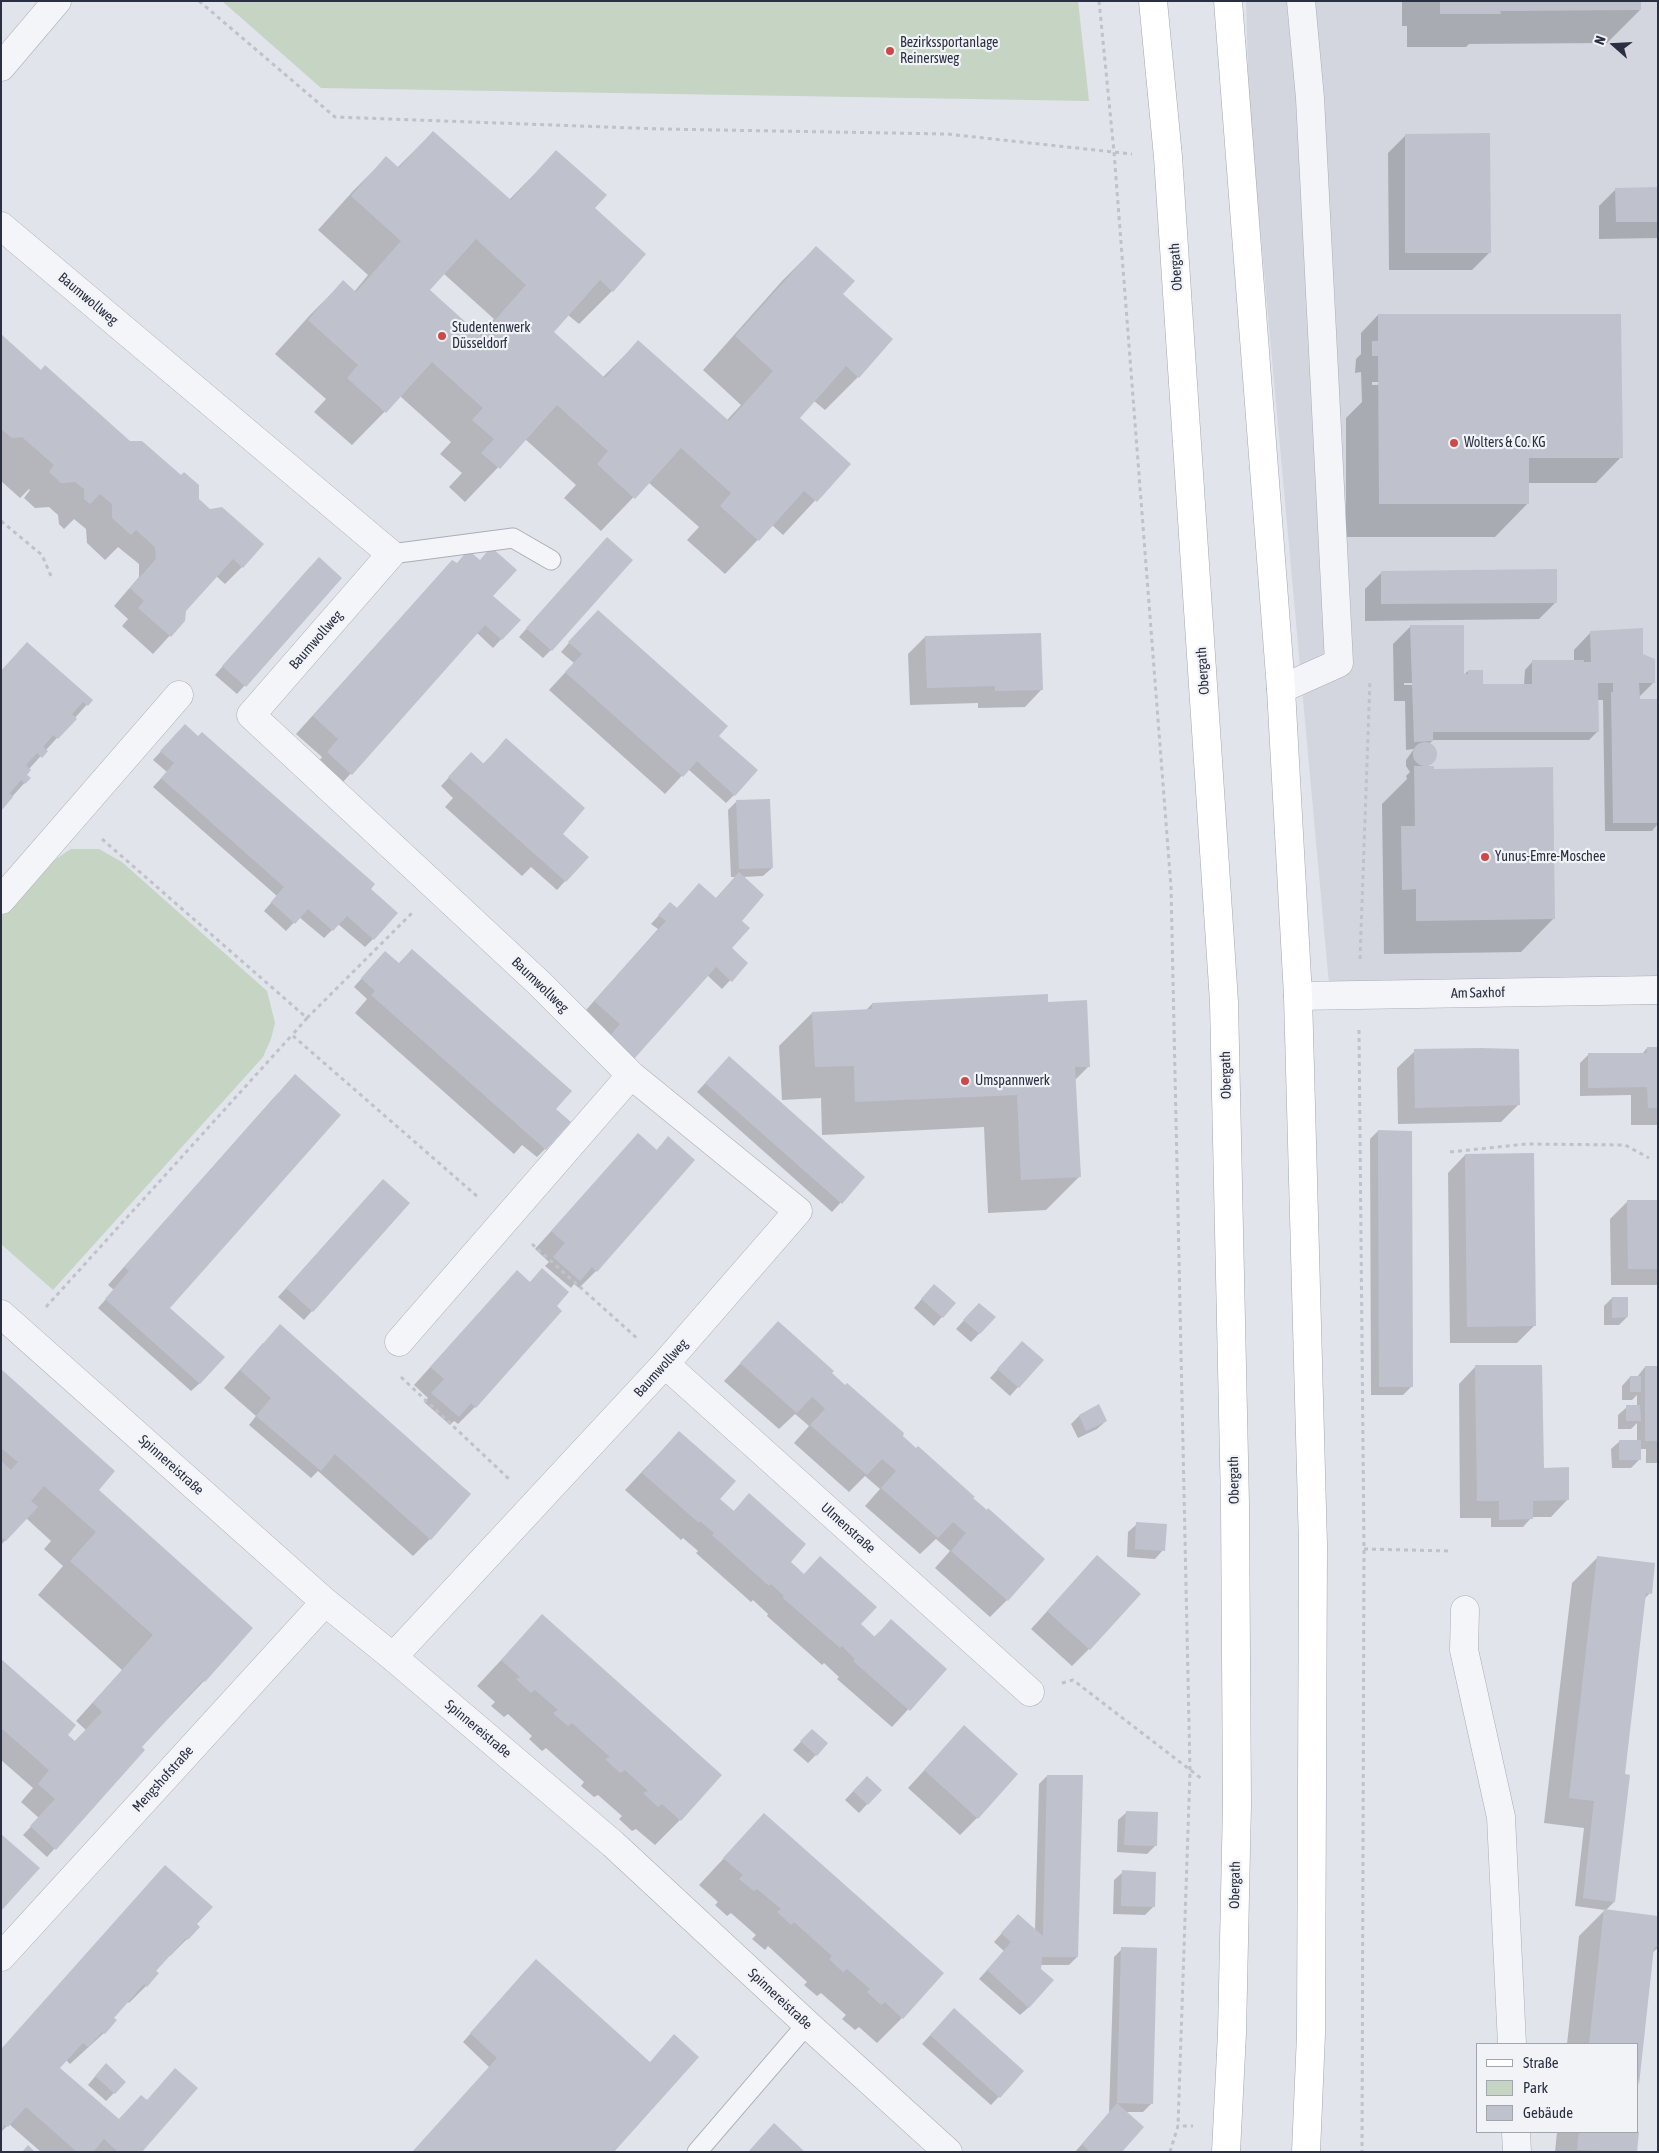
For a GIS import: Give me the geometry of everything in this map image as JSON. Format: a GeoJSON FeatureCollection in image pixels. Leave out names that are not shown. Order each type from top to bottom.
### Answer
{"type":"FeatureCollection","features":[{"type":"Feature","properties":{"kind":"main road","name":"Obergath"},"geometry":{"type":"LineString","coordinates":[[1153,1],[1168,157],[1224,1002],[1234,1494],[1237,1804],[1232,2033],[1226,2152]]}},
{"type":"Feature","properties":{"kind":"main road"},"geometry":{"type":"LineString","coordinates":[[1228,1],[1281,689],[1298,996],[1313,1545],[1311,2034],[1306,2152]]}},
{"type":"Feature","properties":{"kind":"street"},"geometry":{"type":"LineString","coordinates":[[1,67],[57,1]]}},
{"type":"Feature","properties":{"kind":"street"},"geometry":{"type":"LineString","coordinates":[[1281,689],[1339,663],[1310,98],[1301,1]]}},
{"type":"Feature","properties":{"kind":"street","name":"Baumwollweg"},"geometry":{"type":"LineString","coordinates":[[1,226],[391,554],[251,715],[539,983],[631,1075],[798,1211],[665,1364],[393,1656]]}},
{"type":"Feature","properties":{"kind":"street"},"geometry":{"type":"LineString","coordinates":[[1,900],[179,695]]}},
{"type":"Feature","properties":{"kind":"street","name":"Am Saxhof"},"geometry":{"type":"LineString","coordinates":[[1298,996],[1658,990]]}},
{"type":"Feature","properties":{"kind":"street"},"geometry":{"type":"LineString","coordinates":[[400,1342],[631,1075]]}},
{"type":"Feature","properties":{"kind":"street","name":"Spinnereistraße"},"geometry":{"type":"LineString","coordinates":[[1,1314],[325,1602],[393,1656],[613,1844],[948,2152]]}},
{"type":"Feature","properties":{"kind":"street","name":"Ulmenstraße"},"geometry":{"type":"LineString","coordinates":[[665,1364],[1030,1692]]}},
{"type":"Feature","properties":{"kind":"street","name":"Mengshofstraße"},"geometry":{"type":"LineString","coordinates":[[1,1957],[325,1602]]}},
{"type":"Feature","properties":{"kind":"street"},"geometry":{"type":"LineString","coordinates":[[1465,1610],[1464,1650],[1501,1817],[1512,2043]]}},
{"type":"Feature","properties":{"kind":"street"},"geometry":{"type":"LineString","coordinates":[[1516,2133],[1517,2152]]}},
{"type":"Feature","properties":{"kind":"lane"},"geometry":{"type":"LineString","coordinates":[[391,554],[513,538],[551,560]]}},
{"type":"Feature","properties":{"kind":"lane"},"geometry":{"type":"LineString","coordinates":[[697,2152],[807,2024]]}},
{"type":"Feature","properties":{"kind":"path"},"geometry":{"type":"LineString","coordinates":[[199,1],[334,116],[661,129],[947,134],[1168,157]]}},
{"type":"Feature","properties":{"kind":"path"},"geometry":{"type":"LineString","coordinates":[[1099,1],[1114,152],[1172,887],[1190,1771],[1178,2126]]}},
{"type":"Feature","properties":{"kind":"path"},"geometry":{"type":"LineString","coordinates":[[1,521],[42,555],[51,576]]}},
{"type":"Feature","properties":{"kind":"path"},"geometry":{"type":"LineString","coordinates":[[1362,2152],[1364,1549],[1358,994],[1371,694],[1370,675]]}},
{"type":"Feature","properties":{"kind":"path"},"geometry":{"type":"LineString","coordinates":[[75,815],[307,1018]]}},
{"type":"Feature","properties":{"kind":"path"},"geometry":{"type":"LineString","coordinates":[[22,1332],[307,1018],[437,887]]}},
{"type":"Feature","properties":{"kind":"path"},"geometry":{"type":"LineString","coordinates":[[292,1035],[665,1364]]}},
{"type":"Feature","properties":{"kind":"path"},"geometry":{"type":"LineString","coordinates":[[1450,1152],[1526,1144],[1625,1145],[1649,1158]]}},
{"type":"Feature","properties":{"kind":"path"},"geometry":{"type":"LineString","coordinates":[[400,1342],[389,1366],[536,1504]]}},
{"type":"Feature","properties":{"kind":"path"},"geometry":{"type":"LineString","coordinates":[[1364,1549],[1450,1551]]}},
{"type":"Feature","properties":{"kind":"path"},"geometry":{"type":"LineString","coordinates":[[1030,1692],[1073,1680],[1190,1771],[1237,1804]]}},
{"type":"Feature","properties":{"kind":"shaded area"},"geometry":{"type":"Polygon","coordinates":[[[1246,1],[1658,1],[1658,1005],[1331,1006],[1249,107],[1246,1]]]}},
{"type":"Feature","properties":{"kind":"green space"},"geometry":{"type":"Polygon","coordinates":[[[222,1],[1078,1],[1089,101],[321,88],[222,1]]]}},
{"type":"Feature","properties":{"kind":"green space"},"geometry":{"type":"Polygon","coordinates":[[[71,849],[99,849],[122,862],[267,991],[275,1023],[271,1039],[263,1057],[53,1290],[1,1244],[1,917],[50,863],[71,849]]]}},
{"type":"Feature","properties":{"kind":"building"},"geometry":{"type":"Polygon","coordinates":[[[1440,1],[1641,1],[1641,10],[1500,11],[1501,14],[1440,14],[1440,1]]]}},
{"type":"Feature","properties":{"kind":"building","name":"Studentenwerk Düsseldorf"},"geometry":{"type":"Polygon","coordinates":[[[433,131],[511,200],[556,150],[607,195],[595,208],[646,254],[613,292],[600,280],[554,332],[605,378],[638,340],[729,421],[773,371],[735,336],[816,246],[855,281],[843,294],[893,339],[859,378],[846,366],[800,418],[851,464],[817,502],[804,491],[759,541],[720,506],[731,493],[681,448],[635,499],[597,464],[608,451],[557,405],[500,469],[481,453],[494,439],[472,420],[483,408],[432,362],[386,413],[347,378],[358,365],[308,320],[343,280],[356,292],[401,241],[351,196],[386,156],[399,168],[433,131]],[[476,239],[430,290],[481,336],[526,285],[476,239]]]}},
{"type":"Feature","properties":{"kind":"building"},"geometry":{"type":"Polygon","coordinates":[[[1490,133],[1491,253],[1405,253],[1405,134],[1490,133]]]}},
{"type":"Feature","properties":{"kind":"building"},"geometry":{"type":"Polygon","coordinates":[[[1658,187],[1658,222],[1616,222],[1615,188],[1658,187]]]}},
{"type":"Feature","properties":{"kind":"building"},"geometry":{"type":"Polygon","coordinates":[[[1378,314],[1621,314],[1623,458],[1529,458],[1529,504],[1379,504],[1378,356],[1372,356],[1372,341],[1378,341],[1378,314]]]}},
{"type":"Feature","properties":{"kind":"building"},"geometry":{"type":"Polygon","coordinates":[[[1,334],[41,370],[45,365],[130,441],[142,441],[181,475],[184,472],[199,485],[199,499],[210,509],[222,507],[264,544],[243,568],[233,559],[186,611],[185,621],[171,637],[138,608],[144,601],[130,588],[156,559],[155,547],[136,530],[131,535],[112,518],[112,504],[100,494],[90,504],[84,499],[84,489],[75,482],[61,483],[49,472],[54,465],[22,437],[12,438],[1,429],[1,334]]]}},
{"type":"Feature","properties":{"kind":"building"},"geometry":{"type":"Polygon","coordinates":[[[607,537],[633,560],[552,651],[526,628],[607,537]]]}},
{"type":"Feature","properties":{"kind":"building"},"geometry":{"type":"Polygon","coordinates":[[[491,547],[517,570],[493,596],[521,620],[502,640],[485,625],[352,775],[327,752],[338,739],[313,716],[452,560],[457,563],[468,550],[480,560],[491,547]]]}},
{"type":"Feature","properties":{"kind":"building"},"geometry":{"type":"Polygon","coordinates":[[[319,557],[342,578],[246,687],[222,666],[319,557]]]}},
{"type":"Feature","properties":{"kind":"building"},"geometry":{"type":"Polygon","coordinates":[[[1557,569],[1557,603],[1381,604],[1381,571],[1557,569]]]}},
{"type":"Feature","properties":{"kind":"building"},"geometry":{"type":"Polygon","coordinates":[[[598,610],[728,726],[719,736],[758,770],[735,796],[697,761],[683,777],[565,672],[582,654],[568,642],[598,610]]]}},
{"type":"Feature","properties":{"kind":"building"},"geometry":{"type":"Polygon","coordinates":[[[1410,625],[1464,625],[1464,674],[1468,674],[1468,670],[1483,670],[1483,684],[1532,684],[1532,660],[1584,660],[1584,662],[1591,662],[1590,631],[1643,628],[1643,654],[1655,659],[1655,683],[1639,683],[1640,699],[1658,699],[1658,823],[1613,823],[1611,692],[1613,692],[1613,683],[1598,683],[1599,732],[1433,732],[1433,741],[1414,742],[1410,625]]]}},
{"type":"Feature","properties":{"kind":"building"},"geometry":{"type":"Polygon","coordinates":[[[1041,633],[1043,690],[995,691],[995,686],[927,688],[925,636],[1041,633]]]}},
{"type":"Feature","properties":{"kind":"building"},"geometry":{"type":"Polygon","coordinates":[[[27,642],[93,700],[88,706],[83,702],[72,714],[77,719],[58,739],[53,735],[43,747],[48,751],[42,758],[37,753],[26,765],[31,770],[27,775],[31,778],[25,784],[21,780],[10,793],[13,797],[1,811],[1,671],[27,642]]]}},
{"type":"Feature","properties":{"kind":"building"},"geometry":{"type":"Polygon","coordinates":[[[185,724],[198,736],[202,732],[375,884],[371,889],[398,913],[374,940],[347,916],[333,931],[308,909],[295,924],[271,902],[284,887],[161,778],[174,763],[160,751],[185,724]]]}},
{"type":"Feature","properties":{"kind":"building"},"geometry":{"type":"Polygon","coordinates":[[[506,738],[585,808],[563,834],[589,857],[566,882],[448,777],[471,752],[484,764],[506,738]]]}},
{"type":"Feature","properties":{"kind":"building"},"geometry":{"type":"Polygon","coordinates":[[[1425,742],[1433,746],[1437,754],[1433,762],[1425,766],[1417,762],[1413,754],[1417,746],[1425,742]]]}},
{"type":"Feature","properties":{"kind":"building","name":"Yunus-Emre-Moschee"},"geometry":{"type":"Polygon","coordinates":[[[1414,766],[1434,766],[1434,769],[1553,767],[1555,919],[1416,921],[1416,889],[1402,890],[1401,826],[1415,826],[1414,766]]]}},
{"type":"Feature","properties":{"kind":"building"},"geometry":{"type":"Polygon","coordinates":[[[770,799],[773,868],[739,869],[736,800],[770,799]]]}},
{"type":"Feature","properties":{"kind":"building"},"geometry":{"type":"Polygon","coordinates":[[[739,872],[764,895],[742,921],[750,928],[732,948],[748,963],[732,982],[716,967],[634,1059],[609,1037],[620,1024],[594,1001],[666,921],[658,915],[670,902],[677,908],[699,883],[716,898],[739,872]]]}},
{"type":"Feature","properties":{"kind":"building"},"geometry":{"type":"Polygon","coordinates":[[[412,949],[572,1091],[556,1109],[571,1122],[546,1150],[371,995],[375,991],[361,978],[385,951],[399,963],[412,949]]]}},
{"type":"Feature","properties":{"kind":"building","name":"Umspannwerk"},"geometry":{"type":"Polygon","coordinates":[[[1048,994],[1048,1002],[1087,1000],[1090,1067],[1075,1067],[1081,1177],[1021,1180],[1017,1095],[855,1102],[854,1066],[815,1067],[812,1012],[872,1009],[872,1003],[1048,994]]]}},
{"type":"Feature","properties":{"kind":"building"},"geometry":{"type":"Polygon","coordinates":[[[1647,1047],[1658,1047],[1658,1108],[1648,1108],[1647,1087],[1588,1088],[1588,1053],[1647,1053],[1647,1047]]]}},
{"type":"Feature","properties":{"kind":"building"},"geometry":{"type":"Polygon","coordinates":[[[1414,1049],[1519,1049],[1520,1105],[1415,1108],[1414,1049]]]}},
{"type":"Feature","properties":{"kind":"building"},"geometry":{"type":"Polygon","coordinates":[[[729,1056],[865,1177],[842,1204],[705,1083],[729,1056]]]}},
{"type":"Feature","properties":{"kind":"building"},"geometry":{"type":"Polygon","coordinates":[[[295,1074],[341,1115],[170,1308],[225,1357],[200,1384],[105,1299],[129,1271],[124,1267],[295,1074]]]}},
{"type":"Feature","properties":{"kind":"building"},"geometry":{"type":"Polygon","coordinates":[[[1378,1130],[1412,1131],[1413,1387],[1379,1387],[1378,1130]]]}},
{"type":"Feature","properties":{"kind":"building"},"geometry":{"type":"Polygon","coordinates":[[[638,1133],[657,1150],[668,1136],[695,1160],[597,1272],[592,1267],[580,1281],[553,1257],[565,1243],[551,1231],[638,1133]]]}},
{"type":"Feature","properties":{"kind":"building"},"geometry":{"type":"Polygon","coordinates":[[[1534,1153],[1536,1326],[1467,1327],[1465,1154],[1534,1153]]]}},
{"type":"Feature","properties":{"kind":"building"},"geometry":{"type":"Polygon","coordinates":[[[383,1179],[410,1203],[313,1312],[286,1288],[383,1179]]]}},
{"type":"Feature","properties":{"kind":"building"},"geometry":{"type":"Polygon","coordinates":[[[1627,1200],[1658,1200],[1658,1269],[1628,1269],[1627,1200]]]}},
{"type":"Feature","properties":{"kind":"building"},"geometry":{"type":"Polygon","coordinates":[[[542,1268],[569,1292],[557,1306],[562,1311],[476,1408],[471,1403],[459,1417],[431,1393],[444,1379],[430,1367],[517,1270],[530,1282],[542,1268]]]}},
{"type":"Feature","properties":{"kind":"building"},"geometry":{"type":"Polygon","coordinates":[[[934,1284],[956,1303],[943,1318],[921,1299],[934,1284]]]}},
{"type":"Feature","properties":{"kind":"building"},"geometry":{"type":"Polygon","coordinates":[[[1612,1297],[1628,1297],[1628,1317],[1612,1318],[1612,1297]]]}},
{"type":"Feature","properties":{"kind":"building"},"geometry":{"type":"Polygon","coordinates":[[[979,1303],[996,1317],[980,1334],[963,1320],[979,1303]]]}},
{"type":"Feature","properties":{"kind":"building"},"geometry":{"type":"Polygon","coordinates":[[[778,1321],[834,1371],[832,1373],[845,1385],[847,1383],[904,1433],[903,1436],[916,1448],[918,1446],[975,1497],[973,1498],[987,1510],[988,1508],[1045,1559],[1008,1601],[951,1551],[966,1533],[953,1522],[938,1538],[881,1488],[896,1471],[882,1459],[867,1475],[810,1425],[825,1409],[818,1402],[812,1397],[797,1413],[740,1363],[778,1321]]]}},
{"type":"Feature","properties":{"kind":"building"},"geometry":{"type":"Polygon","coordinates":[[[280,1324],[471,1494],[431,1540],[335,1454],[321,1471],[256,1416],[271,1398],[240,1370],[280,1324]]]}},
{"type":"Feature","properties":{"kind":"building"},"geometry":{"type":"Polygon","coordinates":[[[1022,1341],[1044,1360],[1019,1388],[997,1369],[1022,1341]]]}},
{"type":"Feature","properties":{"kind":"building"},"geometry":{"type":"Polygon","coordinates":[[[1475,1365],[1542,1365],[1544,1468],[1569,1467],[1569,1500],[1533,1501],[1533,1519],[1499,1520],[1499,1501],[1477,1501],[1475,1365]]]}},
{"type":"Feature","properties":{"kind":"building"},"geometry":{"type":"Polygon","coordinates":[[[1645,1366],[1658,1366],[1658,1441],[1645,1441],[1645,1366]]]}},
{"type":"Feature","properties":{"kind":"building"},"geometry":{"type":"Polygon","coordinates":[[[1,1369],[115,1471],[99,1490],[253,1628],[205,1682],[203,1680],[142,1747],[145,1750],[56,1850],[30,1826],[55,1799],[38,1784],[49,1770],[1,1728],[1,1659],[76,1725],[68,1735],[75,1741],[102,1712],[93,1703],[153,1635],[70,1561],[96,1532],[44,1486],[31,1501],[38,1507],[6,1541],[1,1537],[1,1461],[11,1470],[18,1462],[1,1448],[1,1369]]]}},
{"type":"Feature","properties":{"kind":"building"},"geometry":{"type":"Polygon","coordinates":[[[1630,1376],[1641,1376],[1641,1392],[1630,1392],[1630,1376]]]}},
{"type":"Feature","properties":{"kind":"building"},"geometry":{"type":"Polygon","coordinates":[[[1099,1404],[1107,1421],[1086,1431],[1079,1415],[1099,1404]]]}},
{"type":"Feature","properties":{"kind":"building"},"geometry":{"type":"Polygon","coordinates":[[[1626,1405],[1640,1405],[1641,1421],[1626,1421],[1626,1405]]]}},
{"type":"Feature","properties":{"kind":"building"},"geometry":{"type":"Polygon","coordinates":[[[679,1431],[736,1481],[720,1499],[734,1511],[749,1493],[806,1544],[791,1562],[804,1574],[820,1556],[877,1607],[861,1624],[875,1637],[891,1619],[947,1669],[910,1711],[853,1661],[855,1659],[842,1646],[840,1648],[783,1598],[784,1596],[771,1584],[769,1586],[712,1535],[714,1533],[700,1521],[699,1523],[642,1473],[679,1431]]]}},
{"type":"Feature","properties":{"kind":"building"},"geometry":{"type":"Polygon","coordinates":[[[1619,1440],[1641,1440],[1641,1460],[1619,1460],[1619,1440]]]}},
{"type":"Feature","properties":{"kind":"building"},"geometry":{"type":"Polygon","coordinates":[[[1136,1522],[1167,1524],[1165,1551],[1135,1549],[1136,1522]]]}},
{"type":"Feature","properties":{"kind":"building"},"geometry":{"type":"Polygon","coordinates":[[[1097,1555],[1141,1594],[1090,1650],[1047,1611],[1097,1555]]]}},
{"type":"Feature","properties":{"kind":"building"},"geometry":{"type":"Polygon","coordinates":[[[1597,1556],[1655,1563],[1652,1594],[1646,1593],[1625,1774],[1630,1775],[1615,1902],[1583,1898],[1594,1801],[1569,1798],[1597,1556]]]}},
{"type":"Feature","properties":{"kind":"building"},"geometry":{"type":"Polygon","coordinates":[[[542,1614],[722,1775],[681,1821],[662,1804],[658,1807],[643,1793],[648,1791],[625,1770],[620,1773],[605,1759],[610,1757],[572,1723],[568,1726],[553,1713],[558,1710],[535,1690],[531,1693],[516,1679],[520,1677],[501,1660],[542,1614]]]}},
{"type":"Feature","properties":{"kind":"building"},"geometry":{"type":"Polygon","coordinates":[[[964,1725],[1018,1774],[978,1819],[924,1770],[964,1725]]]}},
{"type":"Feature","properties":{"kind":"building"},"geometry":{"type":"Polygon","coordinates":[[[812,1729],[828,1743],[817,1756],[800,1741],[812,1729]]]}},
{"type":"Feature","properties":{"kind":"building"},"geometry":{"type":"Polygon","coordinates":[[[1047,1775],[1083,1775],[1078,1957],[1042,1957],[1041,1969],[1054,1980],[1029,2008],[987,1970],[1011,1942],[1001,1933],[1018,1914],[1043,1936],[1047,1775]]]}},
{"type":"Feature","properties":{"kind":"building"},"geometry":{"type":"Polygon","coordinates":[[[867,1776],[882,1790],[868,1805],[853,1791],[867,1776]]]}},
{"type":"Feature","properties":{"kind":"building"},"geometry":{"type":"Polygon","coordinates":[[[1126,1811],[1158,1812],[1157,1846],[1124,1845],[1126,1811]]]}},
{"type":"Feature","properties":{"kind":"building"},"geometry":{"type":"Polygon","coordinates":[[[764,1813],[944,1973],[903,2019],[885,2002],[881,2005],[867,1992],[870,1989],[847,1969],[843,1972],[829,1959],[832,1956],[794,1922],[791,1925],[777,1912],[781,1909],[757,1889],[754,1891],[739,1879],[743,1875],[723,1858],[764,1813]]]}},
{"type":"Feature","properties":{"kind":"building"},"geometry":{"type":"Polygon","coordinates":[[[1,1834],[40,1868],[1,1911],[1,1834]]]}},
{"type":"Feature","properties":{"kind":"building"},"geometry":{"type":"Polygon","coordinates":[[[165,1865],[213,1907],[197,1924],[200,1927],[188,1940],[186,1938],[156,1971],[159,1973],[147,1987],[144,1984],[114,2018],[117,2020],[105,2034],[102,2032],[88,2047],[83,2043],[60,2068],[119,2119],[141,2095],[147,2100],[175,2068],[198,2088],[142,2152],[118,2152],[104,2139],[93,2152],[77,2152],[26,2107],[8,2127],[5,2125],[1,2130],[1,2049],[165,1865]]]}},
{"type":"Feature","properties":{"kind":"building"},"geometry":{"type":"Polygon","coordinates":[[[1122,1870],[1156,1872],[1155,1907],[1121,1906],[1122,1870]]]}},
{"type":"Feature","properties":{"kind":"building"},"geometry":{"type":"Polygon","coordinates":[[[1604,1909],[1658,1916],[1658,1947],[1654,1947],[1639,2085],[1639,2043],[1589,2043],[1604,1909]]]}},
{"type":"Feature","properties":{"kind":"building"},"geometry":{"type":"Polygon","coordinates":[[[1121,1947],[1157,1948],[1153,2104],[1117,2103],[1121,1947]]]}},
{"type":"Feature","properties":{"kind":"building"},"geometry":{"type":"Polygon","coordinates":[[[536,1959],[650,2062],[674,2034],[699,2057],[614,2152],[412,2152],[497,2058],[470,2033],[536,1959]]]}},
{"type":"Feature","properties":{"kind":"building"},"geometry":{"type":"Polygon","coordinates":[[[954,2008],[1024,2071],[1000,2098],[930,2035],[954,2008]]]}},
{"type":"Feature","properties":{"kind":"building"},"geometry":{"type":"Polygon","coordinates":[[[106,2063],[126,2082],[115,2094],[95,2076],[106,2063]]]}},
{"type":"Feature","properties":{"kind":"building"},"geometry":{"type":"Polygon","coordinates":[[[1117,2103],[1144,2127],[1122,2152],[1090,2152],[1082,2144],[1117,2103]]]}},
{"type":"Feature","properties":{"kind":"building"},"geometry":{"type":"Polygon","coordinates":[[[774,2123],[805,2152],[748,2152],[774,2123]]]}},
{"type":"Feature","properties":{"kind":"building"},"geometry":{"type":"Polygon","coordinates":[[[1579,2133],[1639,2133],[1637,2152],[1577,2150],[1579,2133]]]}},
{"type":"Feature","properties":{"kind":"building"},"geometry":{"type":"Polygon","coordinates":[[[28,2145],[35,2152],[22,2152],[28,2145]]]}},
{"type":"Feature","properties":{"kind":"place","name":"Bezirkssportanlage Reinersweg"},"geometry":{"type":"Point","coordinates":[890,51]}},
{"type":"Feature","properties":{"kind":"place","name":"Studentenwerk Düsseldorf"},"geometry":{"type":"Point","coordinates":[442,336]}},
{"type":"Feature","properties":{"kind":"place","name":"Wolters & Co. KG"},"geometry":{"type":"Point","coordinates":[1454,443]}},
{"type":"Feature","properties":{"kind":"place","name":"Yunus-Emre-Moschee"},"geometry":{"type":"Point","coordinates":[1485,857]}},
{"type":"Feature","properties":{"kind":"place","name":"Umspannwerk"},"geometry":{"type":"Point","coordinates":[965,1081]}}]}
